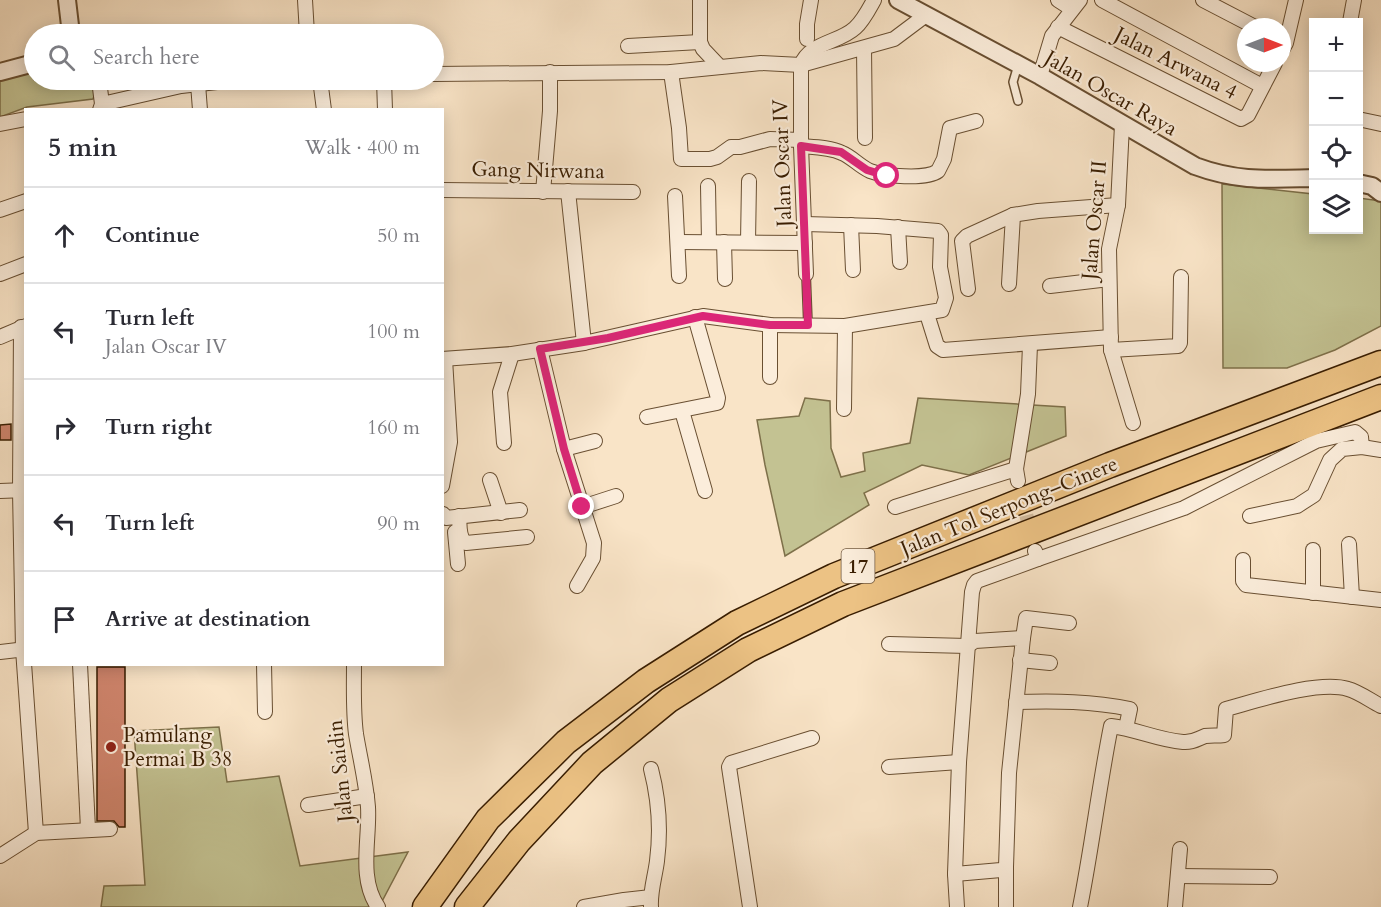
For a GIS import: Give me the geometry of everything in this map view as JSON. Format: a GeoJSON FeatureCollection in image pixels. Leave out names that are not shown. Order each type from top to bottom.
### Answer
{"type":"FeatureCollection","features":[{"type":"Feature","properties":{"kind":"highway","name":"Jalan Tol Serpong–Cinere"},"geometry":{"type":"LineString","coordinates":[[425,907],[488,819],[566,742],[646,681],[737,623],[834,576],[1110,465],[1381,363]]}},
{"type":"Feature","properties":{"kind":"highway","name":"Jalan Tol Serpong–Cinere"},"geometry":{"type":"LineString","coordinates":[[467,907],[519,841],[592,763],[669,699],[748,650],[843,604],[1381,397]]}},
{"type":"Feature","properties":{"kind":"street"},"geometry":{"type":"LineString","coordinates":[[67,0],[70,24]]}},
{"type":"Feature","properties":{"kind":"street"},"geometry":{"type":"LineString","coordinates":[[305,0],[306,24]]}},
{"type":"Feature","properties":{"kind":"street"},"geometry":{"type":"LineString","coordinates":[[700,0],[700,42],[703,49],[720,67]]}},
{"type":"Feature","properties":{"kind":"street"},"geometry":{"type":"LineString","coordinates":[[807,39],[811,0]]}},
{"type":"Feature","properties":{"kind":"street"},"geometry":{"type":"LineString","coordinates":[[801,65],[804,56],[855,29],[874,0]]}},
{"type":"Feature","properties":{"kind":"street","name":"Jalan Oscar Raya"},"geometry":{"type":"LineString","coordinates":[[898,0],[1040,76],[1175,156],[1218,175],[1256,180],[1309,178]]}},
{"type":"Feature","properties":{"kind":"street"},"geometry":{"type":"LineString","coordinates":[[1040,76],[1049,45],[1058,27],[1076,5],[1058,0]]}},
{"type":"Feature","properties":{"kind":"street"},"geometry":{"type":"LineString","coordinates":[[1102,0],[1262,86],[1270,72]]}},
{"type":"Feature","properties":{"kind":"street"},"geometry":{"type":"LineString","coordinates":[[1203,0],[1238,18]]}},
{"type":"Feature","properties":{"kind":"street"},"geometry":{"type":"LineString","coordinates":[[1291,18],[1296,0]]}},
{"type":"Feature","properties":{"kind":"street"},"geometry":{"type":"LineString","coordinates":[[1351,18],[1354,0]]}},
{"type":"Feature","properties":{"kind":"street"},"geometry":{"type":"LineString","coordinates":[[444,74],[671,72],[761,63],[801,65],[894,39],[926,15]]}},
{"type":"Feature","properties":{"kind":"street","name":"Jalan Arwana 4"},"geometry":{"type":"LineString","coordinates":[[1058,27],[1243,119],[1248,115],[1262,86]]}},
{"type":"Feature","properties":{"kind":"street"},"geometry":{"type":"LineString","coordinates":[[628,46],[700,42]]}},
{"type":"Feature","properties":{"kind":"street"},"geometry":{"type":"LineString","coordinates":[[864,48],[865,138]]}},
{"type":"Feature","properties":{"kind":"street","name":"Jalan Oscar IV"},"geometry":{"type":"LineString","coordinates":[[801,65],[801,143],[806,274]]}},
{"type":"Feature","properties":{"kind":"street"},"geometry":{"type":"LineString","coordinates":[[0,72],[24,66]]}},
{"type":"Feature","properties":{"kind":"street"},"geometry":{"type":"LineString","coordinates":[[543,192],[550,111],[550,72]]}},
{"type":"Feature","properties":{"kind":"street"},"geometry":{"type":"LineString","coordinates":[[671,72],[681,159],[714,158],[731,147],[740,147],[770,139],[841,152],[867,170],[878,174],[927,176],[938,171],[944,159],[950,128],[976,121]]}},
{"type":"Feature","properties":{"kind":"street"},"geometry":{"type":"LineString","coordinates":[[100,90],[101,107],[166,90]]}},
{"type":"Feature","properties":{"kind":"street"},"geometry":{"type":"LineString","coordinates":[[198,90],[200,108]]}},
{"type":"Feature","properties":{"kind":"street"},"geometry":{"type":"LineString","coordinates":[[321,90],[324,108]]}},
{"type":"Feature","properties":{"kind":"street"},"geometry":{"type":"LineString","coordinates":[[384,90],[385,108]]}},
{"type":"Feature","properties":{"kind":"street"},"geometry":{"type":"LineString","coordinates":[[0,124],[24,118]]}},
{"type":"Feature","properties":{"kind":"street"},"geometry":{"type":"LineString","coordinates":[[1363,120],[1381,124]]}},
{"type":"Feature","properties":{"kind":"street","name":"Jalan Oscar II"},"geometry":{"type":"LineString","coordinates":[[1122,124],[1118,205],[1109,249],[1111,343],[1133,423]]}},
{"type":"Feature","properties":{"kind":"street"},"geometry":{"type":"LineString","coordinates":[[748,242],[749,181]]}},
{"type":"Feature","properties":{"kind":"street"},"geometry":{"type":"LineString","coordinates":[[1363,184],[1372,186],[1381,193]]}},
{"type":"Feature","properties":{"kind":"street"},"geometry":{"type":"LineString","coordinates":[[708,186],[709,242]]}},
{"type":"Feature","properties":{"kind":"street","name":"Gang Nirwana"},"geometry":{"type":"LineString","coordinates":[[444,190],[633,192]]}},
{"type":"Feature","properties":{"kind":"street"},"geometry":{"type":"LineString","coordinates":[[568,191],[585,343]]}},
{"type":"Feature","properties":{"kind":"street"},"geometry":{"type":"LineString","coordinates":[[675,196],[679,276]]}},
{"type":"Feature","properties":{"kind":"street"},"geometry":{"type":"LineString","coordinates":[[0,210],[24,202]]}},
{"type":"Feature","properties":{"kind":"street"},"geometry":{"type":"LineString","coordinates":[[968,289],[962,241],[989,225],[1013,215],[1038,211],[1118,205]]}},
{"type":"Feature","properties":{"kind":"street"},"geometry":{"type":"LineString","coordinates":[[1009,284],[1013,215]]}},
{"type":"Feature","properties":{"kind":"street"},"geometry":{"type":"LineString","coordinates":[[444,475],[450,442],[444,359],[512,354],[585,343],[703,316],[770,325],[845,326],[942,310],[946,298],[940,267],[940,234],[938,231],[898,227],[805,224]]}},
{"type":"Feature","properties":{"kind":"street"},"geometry":{"type":"LineString","coordinates":[[851,225],[853,270]]}},
{"type":"Feature","properties":{"kind":"street"},"geometry":{"type":"LineString","coordinates":[[898,227],[900,262]]}},
{"type":"Feature","properties":{"kind":"street"},"geometry":{"type":"LineString","coordinates":[[678,242],[805,243]]}},
{"type":"Feature","properties":{"kind":"street"},"geometry":{"type":"LineString","coordinates":[[724,242],[725,279]]}},
{"type":"Feature","properties":{"kind":"street"},"geometry":{"type":"LineString","coordinates":[[0,274],[24,265]]}},
{"type":"Feature","properties":{"kind":"street"},"geometry":{"type":"LineString","coordinates":[[927,314],[936,346],[943,350],[1111,343],[1178,346],[1180,344],[1181,277]]}},
{"type":"Feature","properties":{"kind":"street"},"geometry":{"type":"LineString","coordinates":[[1050,286],[1109,279]]}},
{"type":"Feature","properties":{"kind":"street"},"geometry":{"type":"LineString","coordinates":[[647,417],[716,404],[718,400],[695,317]]}},
{"type":"Feature","properties":{"kind":"street"},"geometry":{"type":"LineString","coordinates":[[770,325],[770,377]]}},
{"type":"Feature","properties":{"kind":"street"},"geometry":{"type":"LineString","coordinates":[[0,338],[23,326],[24,649],[0,652]]}},
{"type":"Feature","properties":{"kind":"street"},"geometry":{"type":"LineString","coordinates":[[844,409],[845,326]]}},
{"type":"Feature","properties":{"kind":"street"},"geometry":{"type":"LineString","coordinates":[[895,507],[1017,475],[1028,394],[1030,345]]}},
{"type":"Feature","properties":{"kind":"street"},"geometry":{"type":"LineString","coordinates":[[540,349],[564,449],[592,533],[594,550],[589,566],[577,586]]}},
{"type":"Feature","properties":{"kind":"street"},"geometry":{"type":"LineString","coordinates":[[504,443],[500,392],[512,354]]}},
{"type":"Feature","properties":{"kind":"street"},"geometry":{"type":"LineString","coordinates":[[682,411],[705,491]]}},
{"type":"Feature","properties":{"kind":"street"},"geometry":{"type":"LineString","coordinates":[[957,907],[955,874],[959,762],[968,618],[974,585],[977,581],[1037,555],[1184,508],[1316,441],[1355,432],[1361,437],[1362,447]]}},
{"type":"Feature","properties":{"kind":"street"},"geometry":{"type":"LineString","coordinates":[[564,449],[595,441]]}},
{"type":"Feature","properties":{"kind":"street"},"geometry":{"type":"LineString","coordinates":[[1250,516],[1297,506],[1314,495],[1330,460],[1342,449],[1362,447],[1381,450]]}},
{"type":"Feature","properties":{"kind":"street"},"geometry":{"type":"LineString","coordinates":[[490,480],[501,513]]}},
{"type":"Feature","properties":{"kind":"street"},"geometry":{"type":"LineString","coordinates":[[0,491],[23,490]]}},
{"type":"Feature","properties":{"kind":"street"},"geometry":{"type":"LineString","coordinates":[[582,507],[616,496]]}},
{"type":"Feature","properties":{"kind":"street"},"geometry":{"type":"LineString","coordinates":[[444,515],[447,518],[520,510]]}},
{"type":"Feature","properties":{"kind":"street"},"geometry":{"type":"LineString","coordinates":[[459,516],[462,540],[466,543],[526,537]]}},
{"type":"Feature","properties":{"kind":"street"},"geometry":{"type":"LineString","coordinates":[[444,524],[454,524],[449,548],[458,564]]}},
{"type":"Feature","properties":{"kind":"street"},"geometry":{"type":"LineString","coordinates":[[1349,544],[1352,597]]}},
{"type":"Feature","properties":{"kind":"street"},"geometry":{"type":"LineString","coordinates":[[1313,550],[1313,593]]}},
{"type":"Feature","properties":{"kind":"street"},"geometry":{"type":"LineString","coordinates":[[1243,560],[1243,580],[1246,585],[1381,600]]}},
{"type":"Feature","properties":{"kind":"street"},"geometry":{"type":"LineString","coordinates":[[1006,907],[1005,867],[1009,773],[1026,618],[1069,623]]}},
{"type":"Feature","properties":{"kind":"street"},"geometry":{"type":"LineString","coordinates":[[889,644],[967,646],[975,641],[1023,638]]}},
{"type":"Feature","properties":{"kind":"street"},"geometry":{"type":"LineString","coordinates":[[1020,660],[1050,663]]}},
{"type":"Feature","properties":{"kind":"street"},"geometry":{"type":"LineString","coordinates":[[25,666],[36,833]]}},
{"type":"Feature","properties":{"kind":"street"},"geometry":{"type":"LineString","coordinates":[[80,666],[88,829]]}},
{"type":"Feature","properties":{"kind":"street"},"geometry":{"type":"LineString","coordinates":[[264,666],[265,712]]}},
{"type":"Feature","properties":{"kind":"street","name":"Jalan Saidin"},"geometry":{"type":"LineString","coordinates":[[354,666],[356,733],[368,811],[366,851],[368,876],[378,907]]}},
{"type":"Feature","properties":{"kind":"street"},"geometry":{"type":"LineString","coordinates":[[1080,907],[1111,726],[1156,735],[1162,740],[1194,742],[1206,736],[1224,735],[1226,709],[1296,690],[1335,687],[1348,689],[1381,706]]}},
{"type":"Feature","properties":{"kind":"street"},"geometry":{"type":"LineString","coordinates":[[1016,702],[1062,701],[1106,704],[1130,709],[1126,728]]}},
{"type":"Feature","properties":{"kind":"street"},"geometry":{"type":"LineString","coordinates":[[750,907],[729,767],[731,763],[812,738]]}},
{"type":"Feature","properties":{"kind":"street"},"geometry":{"type":"LineString","coordinates":[[889,767],[959,762]]}},
{"type":"Feature","properties":{"kind":"street"},"geometry":{"type":"LineString","coordinates":[[584,907],[624,900],[651,902],[657,862],[659,818],[657,793],[651,769]]}},
{"type":"Feature","properties":{"kind":"street"},"geometry":{"type":"LineString","coordinates":[[308,805],[367,796]]}},
{"type":"Feature","properties":{"kind":"street"},"geometry":{"type":"LineString","coordinates":[[0,856],[36,833],[110,829]]}},
{"type":"Feature","properties":{"kind":"street"},"geometry":{"type":"LineString","coordinates":[[1175,907],[1180,849]]}},
{"type":"Feature","properties":{"kind":"street"},"geometry":{"type":"LineString","coordinates":[[955,874],[1001,870],[1005,867]]}},
{"type":"Feature","properties":{"kind":"street"},"geometry":{"type":"LineString","coordinates":[[1178,876],[1270,878]]}},
{"type":"Feature","properties":{"kind":"lane"},"geometry":{"type":"LineString","coordinates":[[1018,65],[1013,82],[1018,100]]}},
{"type":"Feature","properties":{"kind":"lane","name":"Jalan Oscar IV"},"geometry":{"type":"LineString","coordinates":[[806,274],[808,325]]}},
{"type":"Feature","properties":{"kind":"shaded area"},"geometry":{"type":"Polygon","coordinates":[[[24,70],[24,90],[96,91],[93,99],[27,107],[0,117],[0,76],[24,70]]]}},
{"type":"Feature","properties":{"kind":"shaded area"},"geometry":{"type":"Polygon","coordinates":[[[1222,184],[1309,194],[1309,234],[1363,234],[1363,199],[1381,201],[1381,326],[1335,350],[1287,368],[1223,368],[1222,184]]]}},
{"type":"Feature","properties":{"kind":"shaded area"},"geometry":{"type":"Polygon","coordinates":[[[805,398],[830,401],[831,448],[841,477],[865,471],[863,453],[910,443],[918,398],[1065,407],[1066,436],[969,475],[922,465],[864,493],[869,505],[785,556],[757,420],[799,416],[805,398]]]}},
{"type":"Feature","properties":{"kind":"shaded area"},"geometry":{"type":"Polygon","coordinates":[[[219,727],[227,782],[279,776],[300,866],[408,852],[379,907],[101,907],[104,886],[145,885],[134,731],[219,727]]]}},
{"type":"Feature","properties":{"kind":"building"},"geometry":{"type":"Polygon","coordinates":[[[11,424],[11,440],[0,440],[0,425],[11,424]]]}},
{"type":"Feature","properties":{"kind":"building","name":"Pamulang Permai B 38"},"geometry":{"type":"Polygon","coordinates":[[[97,667],[125,667],[125,827],[119,827],[114,821],[97,821],[97,667]]]}},
{"type":"Feature","properties":{"kind":"tunnel"},"geometry":{"type":"LineString","coordinates":[[1021,495],[1032,537]]}},
{"type":"Feature","properties":{"kind":"place","name":"Pamulang Permai B 38"},"geometry":{"type":"Point","coordinates":[111,747]}},
{"type":"Feature","properties":{"kind":"route"},"geometry":{"type":"LineString","coordinates":[[582,507],[564,449],[540,349],[585,343],[703,316],[770,325],[808,325],[801,146],[841,152],[867,170],[887,176]]}}]}
